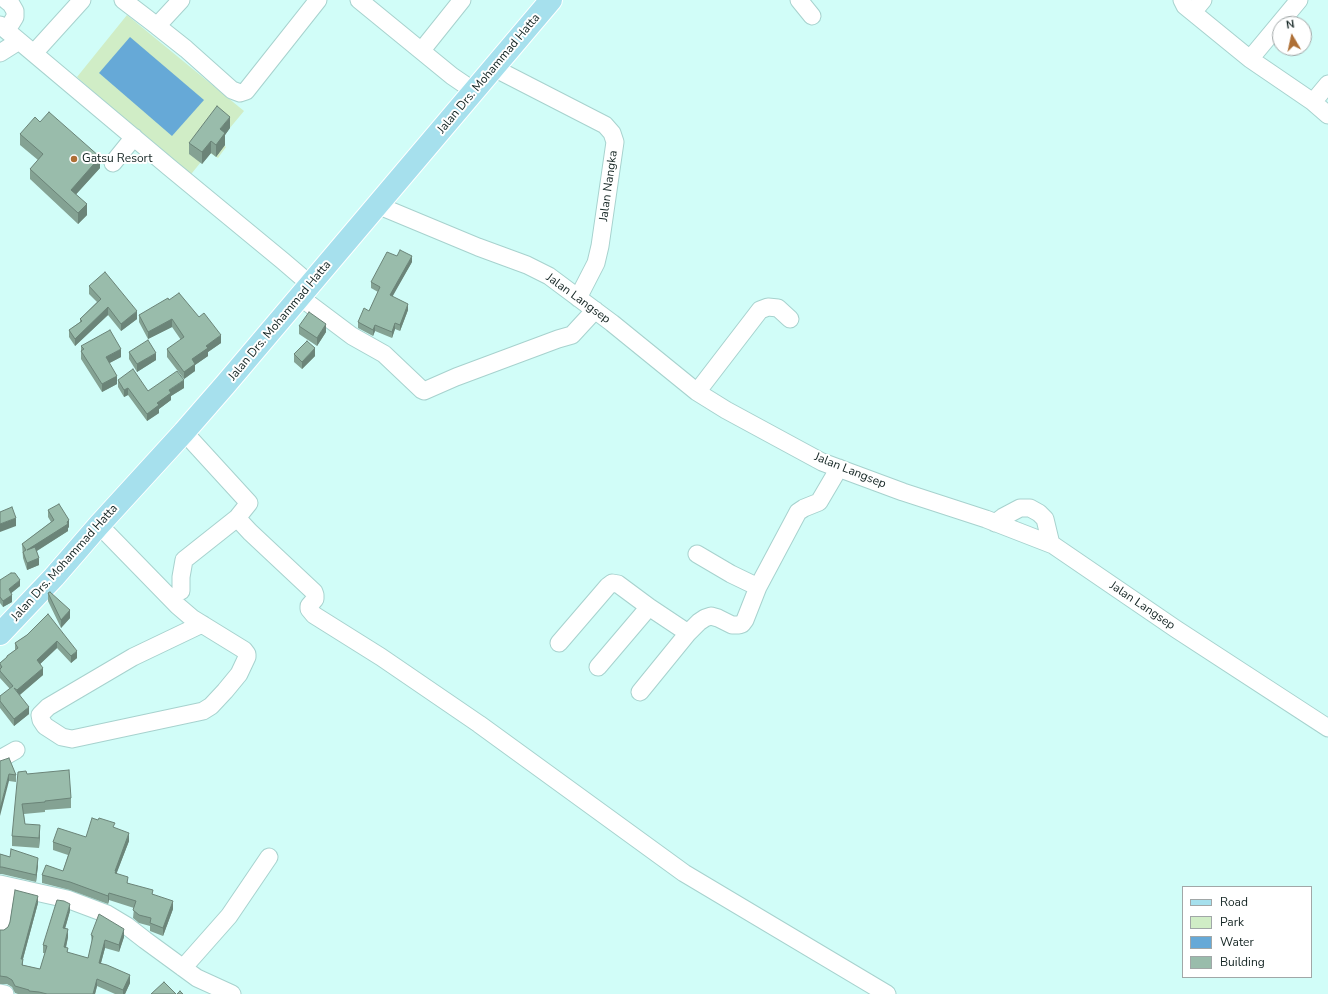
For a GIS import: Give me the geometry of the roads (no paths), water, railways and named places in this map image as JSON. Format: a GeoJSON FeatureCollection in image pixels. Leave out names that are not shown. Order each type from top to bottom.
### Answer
{"type":"FeatureCollection","features":[{"type":"Feature","properties":{"kind":"main road","name":"Jalan Drs. Mohammad Hatta"},"geometry":{"type":"LineString","coordinates":[[0,634],[54,577],[99,525],[184,432],[552,0]]}},
{"type":"Feature","properties":{"kind":"street"},"geometry":{"type":"LineString","coordinates":[[0,53],[15,17],[11,4],[6,0]]}},
{"type":"Feature","properties":{"kind":"street"},"geometry":{"type":"LineString","coordinates":[[34,53],[82,0]]}},
{"type":"Feature","properties":{"kind":"street"},"geometry":{"type":"LineString","coordinates":[[123,0],[186,49],[232,90],[240,93],[246,91],[318,0]]}},
{"type":"Feature","properties":{"kind":"street"},"geometry":{"type":"LineString","coordinates":[[157,26],[181,0]]}},
{"type":"Feature","properties":{"kind":"street"},"geometry":{"type":"LineString","coordinates":[[359,0],[378,6],[422,50],[452,76],[474,91]]}},
{"type":"Feature","properties":{"kind":"street"},"geometry":{"type":"LineString","coordinates":[[422,50],[462,0]]}},
{"type":"Feature","properties":{"kind":"street"},"geometry":{"type":"LineString","coordinates":[[799,0],[812,16]]}},
{"type":"Feature","properties":{"kind":"street"},"geometry":{"type":"LineString","coordinates":[[1250,59],[1299,0]]}},
{"type":"Feature","properties":{"kind":"street"},"geometry":{"type":"LineString","coordinates":[[1193,4],[1250,59],[1313,102],[1328,115]]}},
{"type":"Feature","properties":{"kind":"street"},"geometry":{"type":"LineString","coordinates":[[9,32],[283,261],[305,291],[352,336],[384,354],[424,391],[456,377],[558,338],[572,335],[594,310]]}},
{"type":"Feature","properties":{"kind":"street","name":"Jalan Nangka"},"geometry":{"type":"LineString","coordinates":[[494,68],[605,125],[612,133],[614,142],[600,246],[596,263],[578,298]]}},
{"type":"Feature","properties":{"kind":"street"},"geometry":{"type":"LineString","coordinates":[[1313,102],[1328,84]]}},
{"type":"Feature","properties":{"kind":"street"},"geometry":{"type":"LineString","coordinates":[[113,163],[134,137]]}},
{"type":"Feature","properties":{"kind":"street","name":"Jalan Langsep"},"geometry":{"type":"LineString","coordinates":[[377,205],[478,247],[527,265],[548,276],[617,327],[698,392],[726,410],[815,458],[903,492],[995,522],[1051,544],[1176,629],[1328,728]]}},
{"type":"Feature","properties":{"kind":"street"},"geometry":{"type":"LineString","coordinates":[[698,392],[760,310],[768,307],[778,308],[790,319]]}},
{"type":"Feature","properties":{"kind":"street"},"geometry":{"type":"LineString","coordinates":[[180,599],[181,577],[184,560],[237,518],[249,503],[184,432]]}},
{"type":"Feature","properties":{"kind":"street"},"geometry":{"type":"LineString","coordinates":[[640,692],[699,622],[711,616],[732,625],[742,624],[746,620],[758,587],[798,512],[819,502],[839,468]]}},
{"type":"Feature","properties":{"kind":"street"},"geometry":{"type":"LineString","coordinates":[[995,522],[1020,508],[1030,508],[1039,513],[1045,519],[1051,544]]}},
{"type":"Feature","properties":{"kind":"street"},"geometry":{"type":"LineString","coordinates":[[237,518],[314,592],[315,599],[309,606],[309,609],[314,615],[480,724],[684,873],[887,994]]}},
{"type":"Feature","properties":{"kind":"street"},"geometry":{"type":"LineString","coordinates":[[99,525],[180,599],[197,621],[244,650],[248,657],[239,674],[225,691],[208,709],[203,711],[72,739],[62,737],[45,726],[40,715],[48,707],[197,621]]}},
{"type":"Feature","properties":{"kind":"street"},"geometry":{"type":"LineString","coordinates":[[697,554],[730,574],[758,587]]}},
{"type":"Feature","properties":{"kind":"street"},"geometry":{"type":"LineString","coordinates":[[559,643],[612,583],[618,584],[688,634]]}},
{"type":"Feature","properties":{"kind":"street"},"geometry":{"type":"LineString","coordinates":[[598,667],[649,607]]}},
{"type":"Feature","properties":{"kind":"street"},"geometry":{"type":"LineString","coordinates":[[0,759],[16,750]]}},
{"type":"Feature","properties":{"kind":"street"},"geometry":{"type":"LineString","coordinates":[[183,968],[229,916],[269,856]]}},
{"type":"Feature","properties":{"kind":"street"},"geometry":{"type":"LineString","coordinates":[[0,928],[4,885],[67,899],[107,914],[127,926],[210,987],[232,994]]}},
{"type":"Feature","properties":{"kind":"street"},"geometry":{"type":"LineString","coordinates":[[0,993],[5,994]]}},
{"type":"Feature","properties":{"kind":"water"},"geometry":{"type":"Polygon","coordinates":[[[130,37],[204,100],[172,136],[99,73],[130,37]]]}},
{"type":"Feature","properties":{"kind":"place","name":"Gatsu Resort"},"geometry":{"type":"Point","coordinates":[74,159]}}]}
